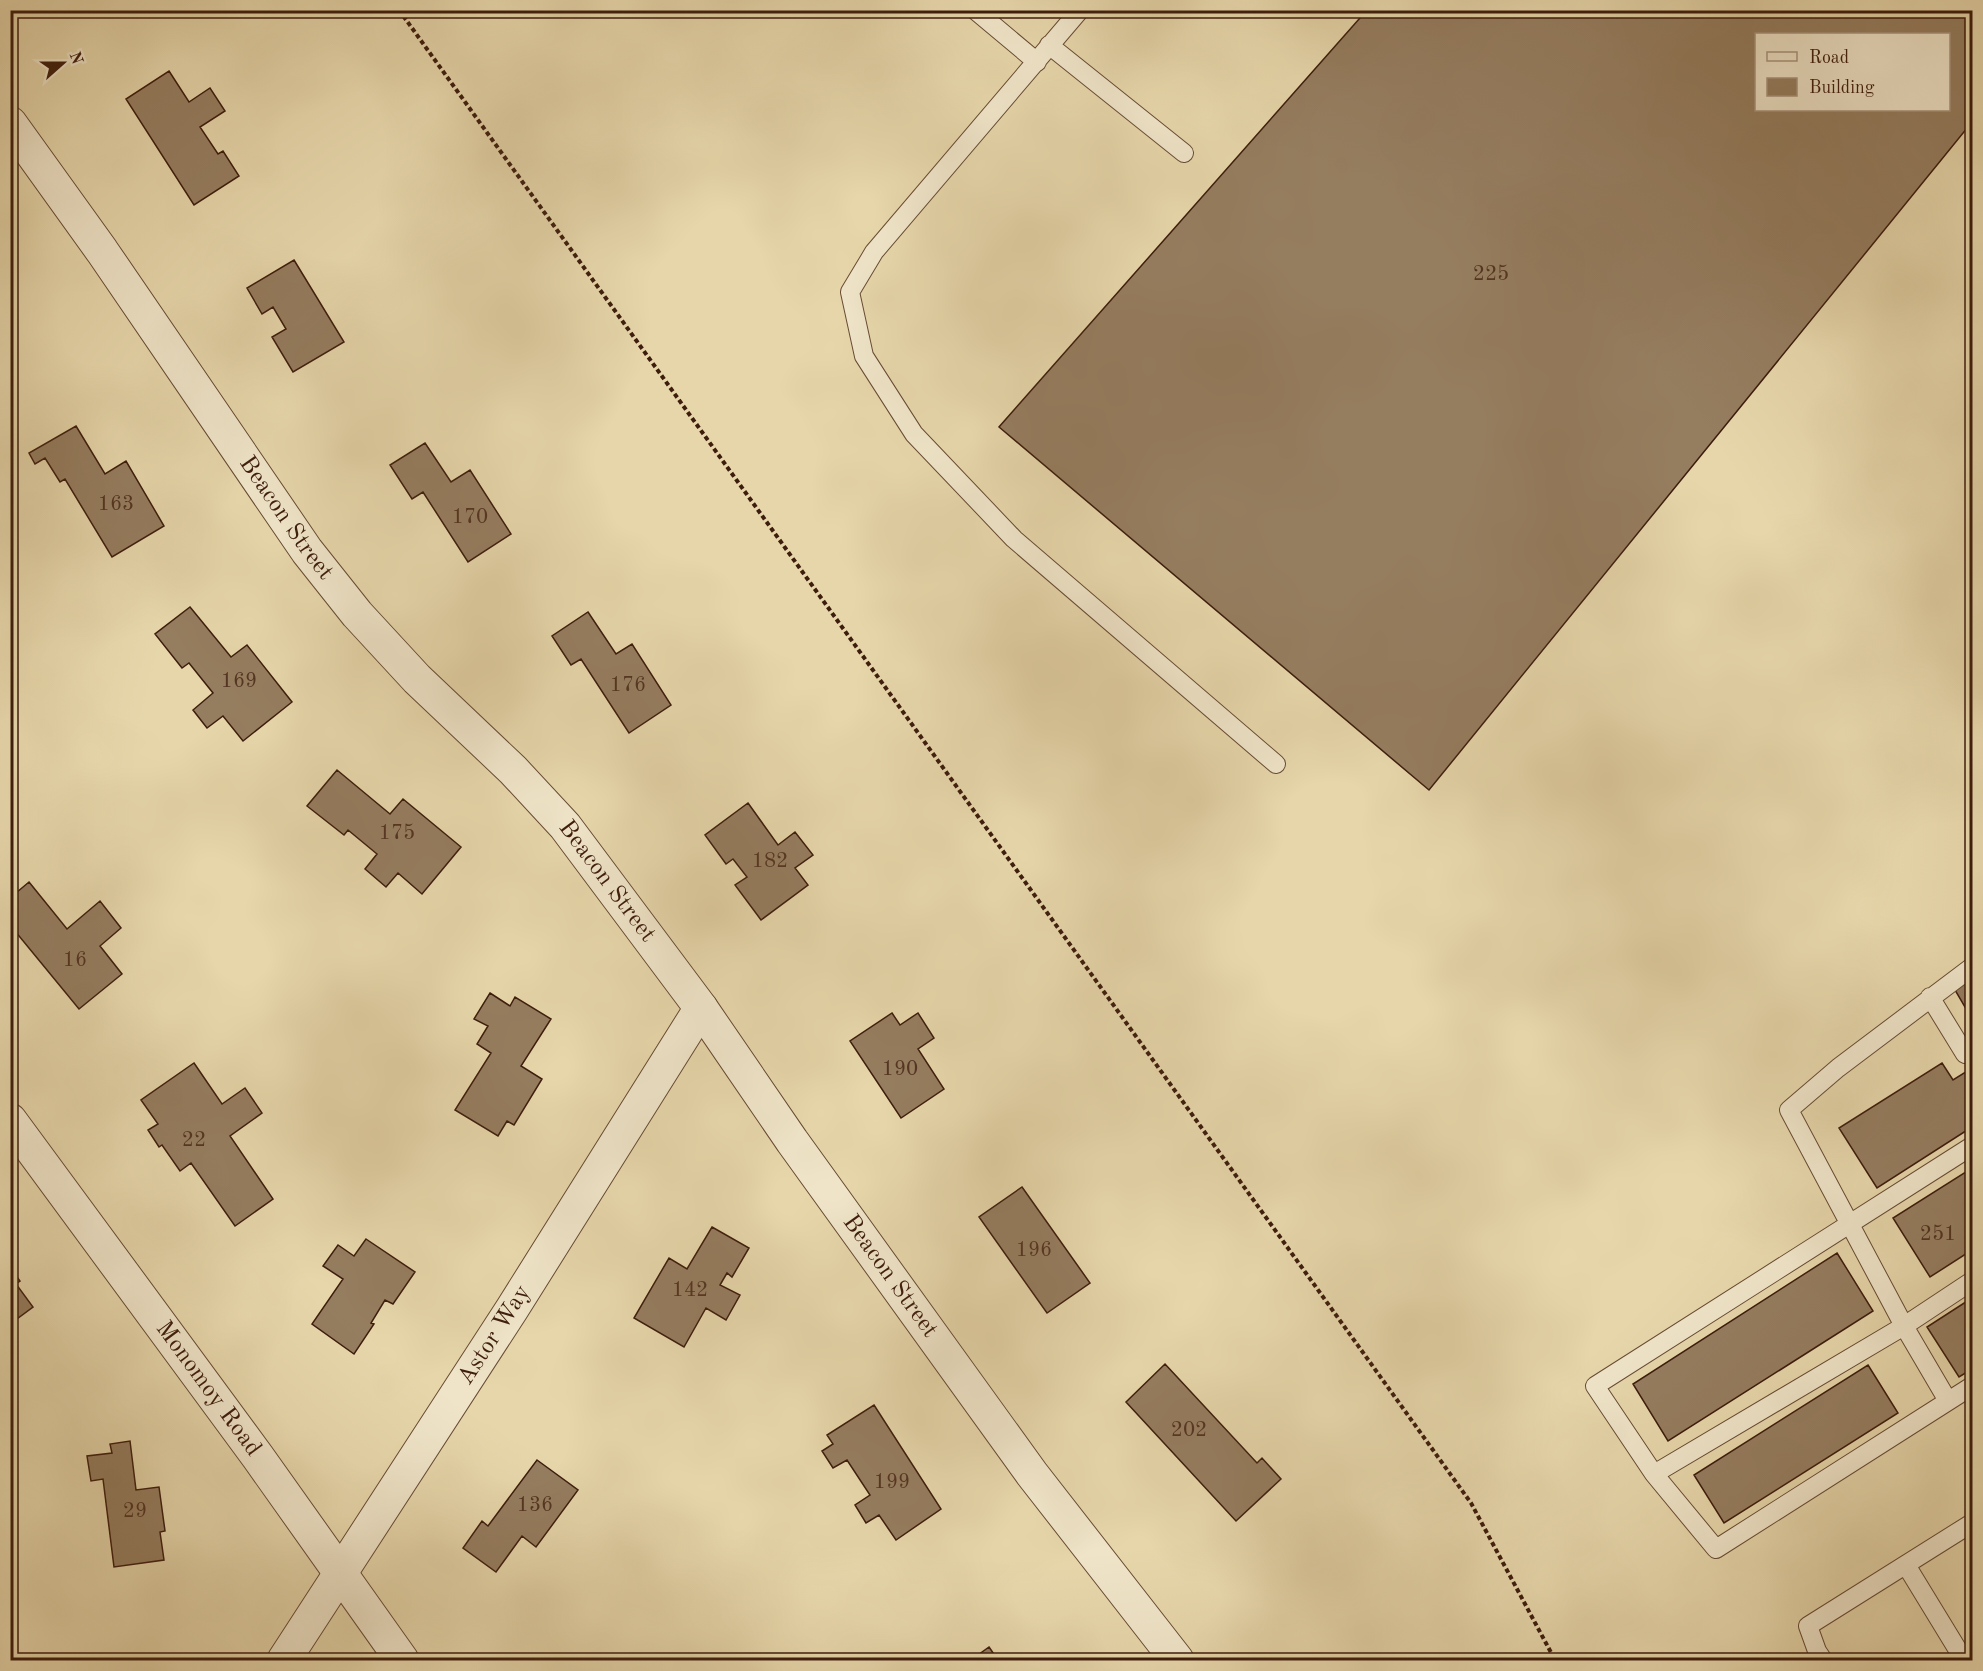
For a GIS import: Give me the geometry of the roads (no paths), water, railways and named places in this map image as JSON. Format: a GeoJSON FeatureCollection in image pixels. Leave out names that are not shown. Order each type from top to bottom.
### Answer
{"type":"FeatureCollection","features":[{"type":"Feature","properties":{"kind":"street","name":"Beacon Street"},"geometry":{"type":"LineString","coordinates":[[10,123],[102,251],[307,551],[357,614],[417,679],[513,770],[565,826],[701,1008],[792,1141],[1032,1474],[1178,1660]]}},
{"type":"Feature","properties":{"kind":"street","name":"Astor Way"},"geometry":{"type":"LineString","coordinates":[[284,1660],[512,1309],[701,1008]]}},
{"type":"Feature","properties":{"kind":"street","name":"Monomoy Road"},"geometry":{"type":"LineString","coordinates":[[10,1120],[402,1660]]}},
{"type":"Feature","properties":{"kind":"lane"},"geometry":{"type":"LineString","coordinates":[[975,10],[1037,62]]}},
{"type":"Feature","properties":{"kind":"lane"},"geometry":{"type":"LineString","coordinates":[[1080,10],[874,252],[850,292],[864,356],[914,434],[1014,539],[1276,764]]}},
{"type":"Feature","properties":{"kind":"lane"},"geometry":{"type":"LineString","coordinates":[[1049,45],[1184,153]]}},
{"type":"Feature","properties":{"kind":"lane"},"geometry":{"type":"LineString","coordinates":[[1948,1401],[1904,1326],[1789,1110],[1838,1068],[1972,967]]}},
{"type":"Feature","properties":{"kind":"lane"},"geometry":{"type":"LineString","coordinates":[[1930,997],[1965,1054],[1972,1049]]}},
{"type":"Feature","properties":{"kind":"lane"},"geometry":{"type":"LineString","coordinates":[[1972,1146],[1595,1386],[1654,1474],[1716,1549],[1972,1386]]}},
{"type":"Feature","properties":{"kind":"lane"},"geometry":{"type":"LineString","coordinates":[[1654,1474],[1904,1326],[1972,1281]]}},
{"type":"Feature","properties":{"kind":"lane"},"geometry":{"type":"LineString","coordinates":[[1823,1660],[1817,1651],[1808,1626],[1972,1523]]}},
{"type":"Feature","properties":{"kind":"lane"},"geometry":{"type":"LineString","coordinates":[[1906,1565],[1964,1660]]}}]}
